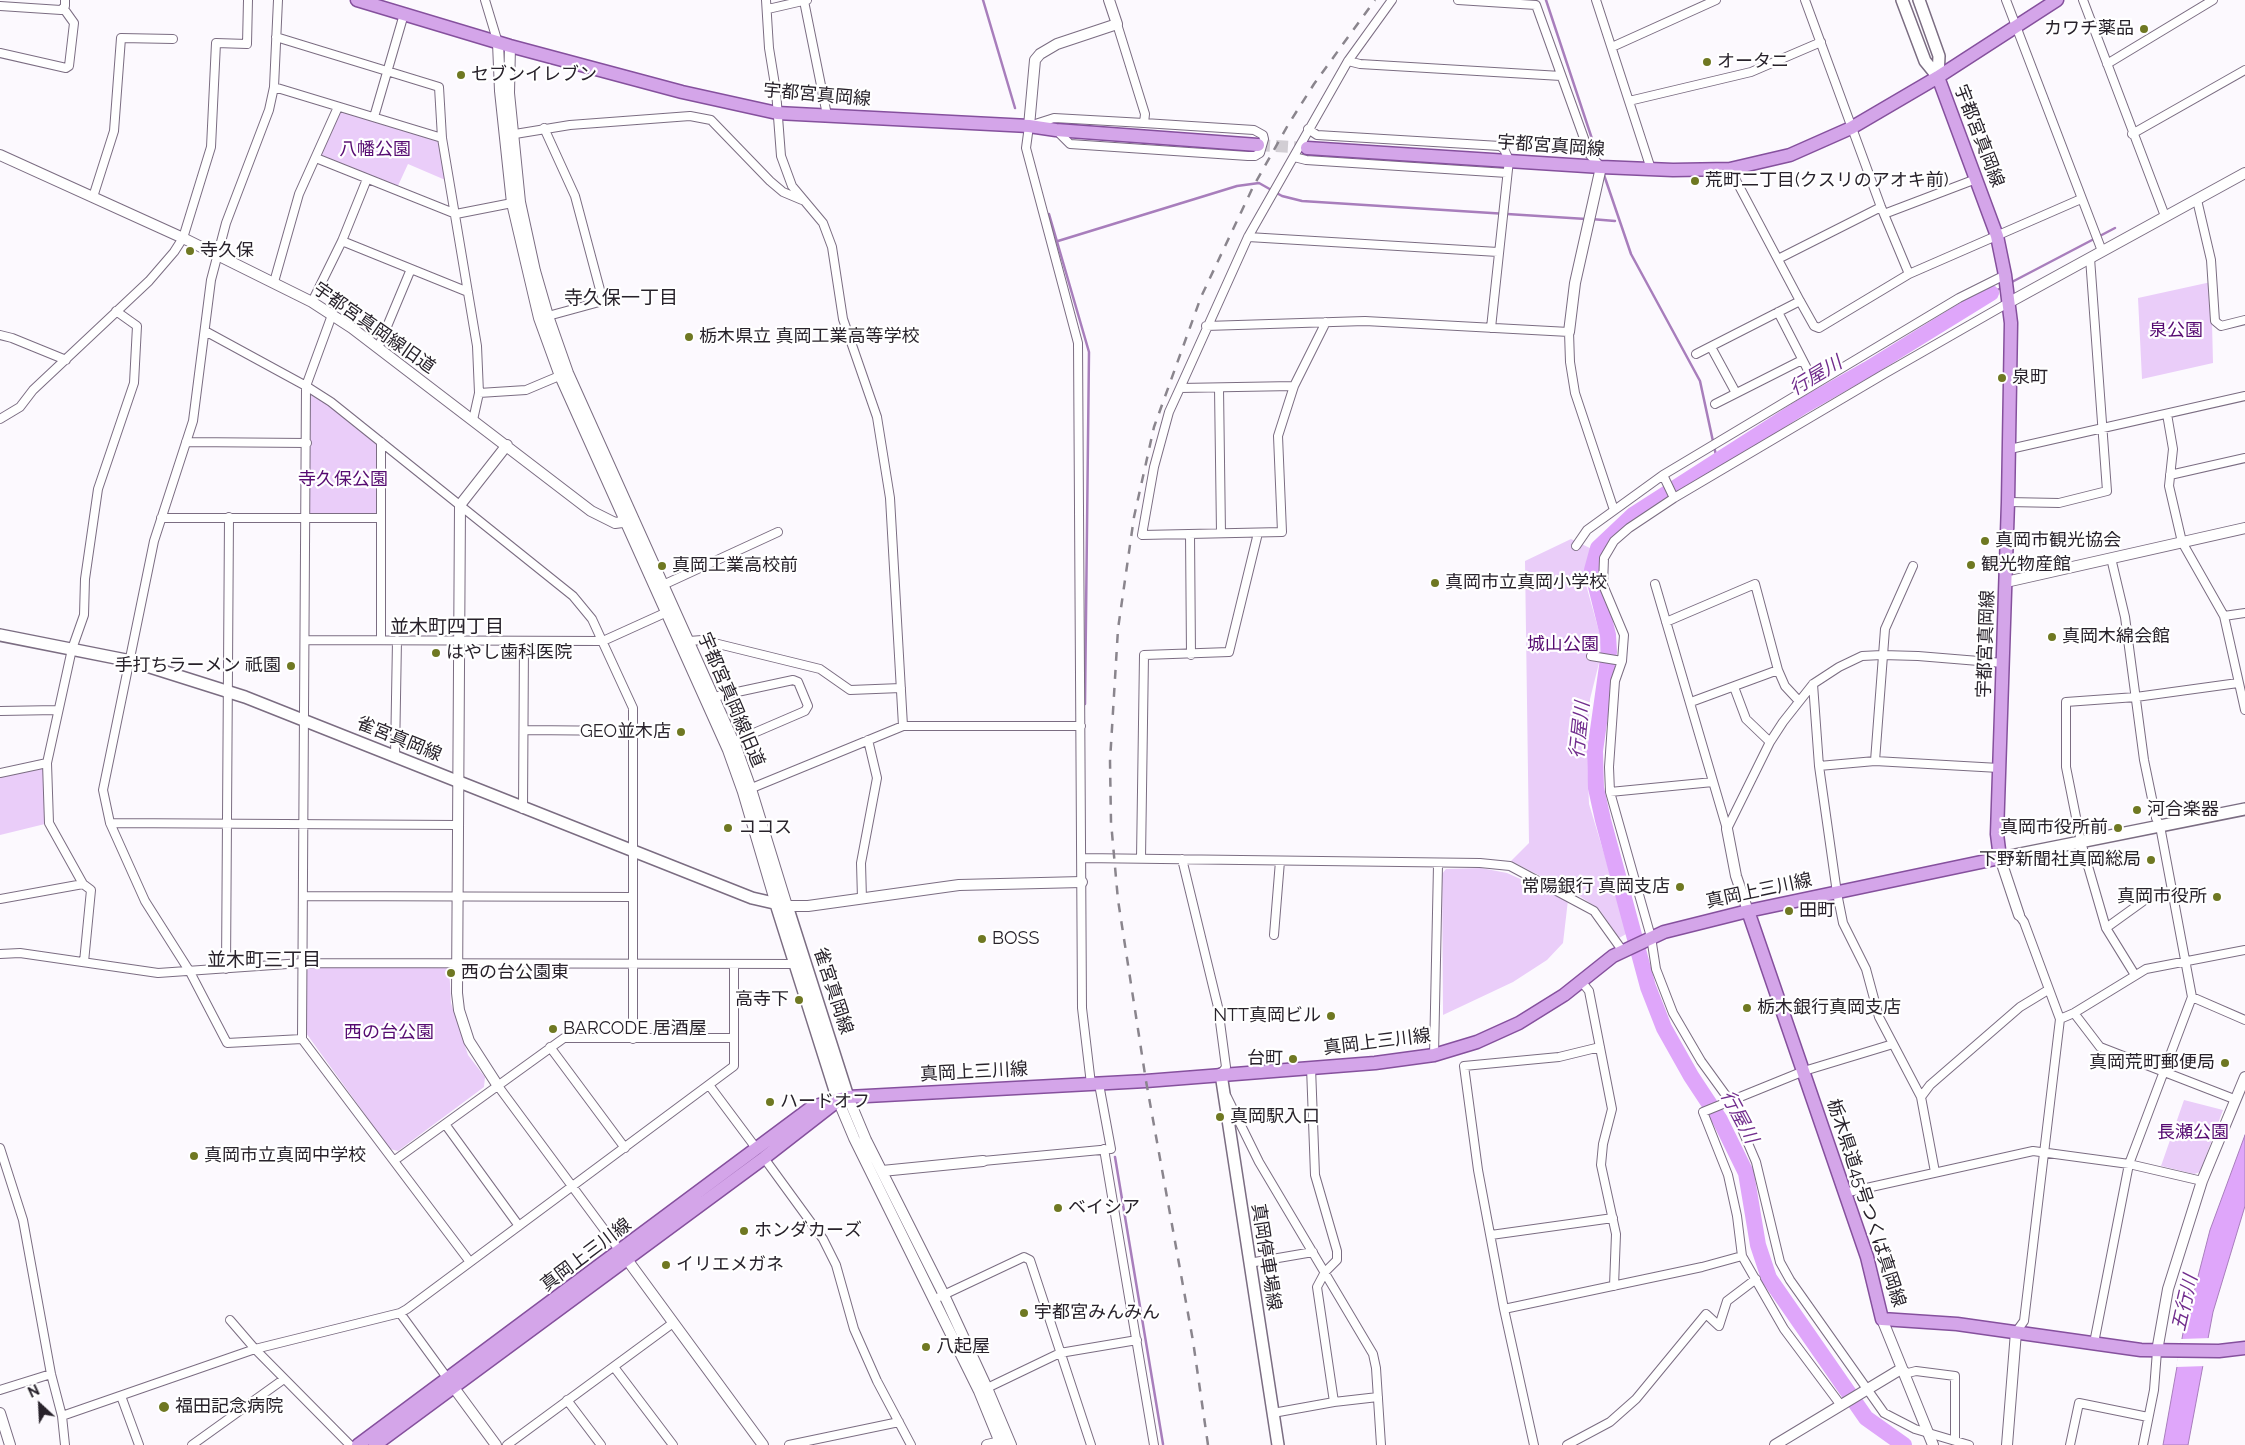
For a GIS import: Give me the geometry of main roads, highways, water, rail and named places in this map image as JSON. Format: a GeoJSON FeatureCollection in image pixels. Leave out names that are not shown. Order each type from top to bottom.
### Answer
{"type":"FeatureCollection","features":[{"type":"Feature","properties":{"kind":"main road","name":"宇都宮真岡線"},"geometry":{"type":"LineString","coordinates":[[357,0],[504,45],[682,92],[777,113],[1029,126],[1056,130],[1258,145]]}},
{"type":"Feature","properties":{"kind":"main road"},"geometry":{"type":"LineString","coordinates":[[1902,0],[1925,62],[1938,76]]}},
{"type":"Feature","properties":{"kind":"main road"},"geometry":{"type":"LineString","coordinates":[[1919,0],[1939,56],[1938,76]]}},
{"type":"Feature","properties":{"kind":"main road"},"geometry":{"type":"LineString","coordinates":[[1938,76],[2057,0]]}},
{"type":"Feature","properties":{"kind":"main road","name":"宇都宮真岡線"},"geometry":{"type":"LineString","coordinates":[[1307,148],[1601,167],[1730,169],[1790,155],[1851,128],[1938,76],[1997,236],[2005,275],[2008,303],[2012,354],[1997,834],[2000,858]]}},
{"type":"Feature","properties":{"kind":"main road","name":"雀宮真岡線"},"geometry":{"type":"LineString","coordinates":[[0,635],[131,661],[228,691],[752,898],[782,905]]}},
{"type":"Feature","properties":{"kind":"main road"},"geometry":{"type":"LineString","coordinates":[[2000,858],[2245,809]]}},
{"type":"Feature","properties":{"kind":"main road","name":"真岡上三川線"},"geometry":{"type":"LineString","coordinates":[[375,1445],[451,1383],[760,1153],[843,1098],[1095,1084],[1399,1060],[1434,1054],[1477,1042],[1519,1023],[1626,948],[1648,938],[1686,925],[2000,858]]}},
{"type":"Feature","properties":{"kind":"main road","name":"雀宮真岡線"},"geometry":{"type":"LineString","coordinates":[[782,905],[796,964],[843,1098]]}},
{"type":"Feature","properties":{"kind":"main road","name":"雀宮真岡線"},"geometry":{"type":"LineString","coordinates":[[782,905],[843,1098]]}},
{"type":"Feature","properties":{"kind":"main road","name":"栃木県道45号つくば真岡線"},"geometry":{"type":"LineString","coordinates":[[1748,911],[1867,1257],[1882,1319],[1940,1323],[2160,1351],[2218,1351],[2239,1348]]}},
{"type":"Feature","properties":{"kind":"main road","name":"真岡停車場線"},"geometry":{"type":"LineString","coordinates":[[1221,1074],[1278,1445]]}},
{"type":"Feature","properties":{"kind":"main road","name":"真岡上三川線"},"geometry":{"type":"LineString","coordinates":[[358,1445],[451,1383]]}},
{"type":"Feature","properties":{"kind":"waterway"},"geometry":{"type":"LineString","coordinates":[[983,0],[1015,108]]}},
{"type":"Feature","properties":{"kind":"waterway"},"geometry":{"type":"LineString","coordinates":[[1546,0],[1599,160]]}},
{"type":"Feature","properties":{"kind":"waterway"},"geometry":{"type":"LineString","coordinates":[[1603,172],[1631,254],[1700,381],[1717,460]]}},
{"type":"Feature","properties":{"kind":"waterway"},"geometry":{"type":"LineString","coordinates":[[1058,241],[1237,186],[1259,183],[1282,196],[1302,201],[1586,219]]}},
{"type":"Feature","properties":{"kind":"waterway"},"geometry":{"type":"LineString","coordinates":[[1049,214],[1089,352],[1085,704]]}},
{"type":"Feature","properties":{"kind":"waterway"},"geometry":{"type":"LineString","coordinates":[[1591,219],[1615,221]]}},
{"type":"Feature","properties":{"kind":"waterway","name":"行屋川"},"geometry":{"type":"LineString","coordinates":[[2010,283],[2115,228]]}},
{"type":"Feature","properties":{"kind":"waterway","name":"行屋川"},"geometry":{"type":"LineString","coordinates":[[1991,293],[2003,287]]}},
{"type":"Feature","properties":{"kind":"waterway","name":"行屋川"},"geometry":{"type":"LineString","coordinates":[[1904,1445],[1866,1418],[1769,1278],[1758,1245],[1746,1173],[1720,1120],[1691,1076],[1664,1028],[1648,987],[1596,788],[1595,751],[1609,652],[1608,635],[1592,570],[1598,548],[1633,515],[1803,406],[1868,369],[1991,293]]}},
{"type":"Feature","properties":{"kind":"waterway"},"geometry":{"type":"LineString","coordinates":[[1115,1157],[1163,1444]]}},
{"type":"Feature","properties":{"kind":"tunnel"},"geometry":{"type":"LineString","coordinates":[[1258,145],[1307,148]]}},
{"type":"Feature","properties":{"kind":"railway"},"geometry":{"type":"LineString","coordinates":[[1208,1445],[1193,1341],[1146,1081],[1118,900],[1111,822],[1110,761],[1118,629],[1134,517],[1154,427],[1201,297],[1253,187],[1288,125],[1314,84],[1375,0]]}},
{"type":"Feature","properties":{"kind":"place","name":"カワチ薬品"},"geometry":{"type":"Point","coordinates":[2144,29]}},
{"type":"Feature","properties":{"kind":"place","name":"オータニ"},"geometry":{"type":"Point","coordinates":[1707,62]}},
{"type":"Feature","properties":{"kind":"place","name":"セブンイレブン"},"geometry":{"type":"Point","coordinates":[461,75]}},
{"type":"Feature","properties":{"kind":"place","name":"荒町二丁目(クスリのアオキ前)"},"geometry":{"type":"Point","coordinates":[1695,181]}},
{"type":"Feature","properties":{"kind":"place","name":"寺久保"},"geometry":{"type":"Point","coordinates":[190,251]}},
{"type":"Feature","properties":{"kind":"place","name":"栃木県立 真岡工業高等学校"},"geometry":{"type":"Point","coordinates":[689,337]}},
{"type":"Feature","properties":{"kind":"place","name":"泉町"},"geometry":{"type":"Point","coordinates":[2002,378]}},
{"type":"Feature","properties":{"kind":"place","name":"真岡市観光協会"},"geometry":{"type":"Point","coordinates":[1985,541]}},
{"type":"Feature","properties":{"kind":"place","name":"観光物産館"},"geometry":{"type":"Point","coordinates":[1971,565]}},
{"type":"Feature","properties":{"kind":"place","name":"真岡工業高校前"},"geometry":{"type":"Point","coordinates":[662,566]}},
{"type":"Feature","properties":{"kind":"place","name":"真岡市立真岡小学校"},"geometry":{"type":"Point","coordinates":[1435,583]}},
{"type":"Feature","properties":{"kind":"place","name":"真岡木綿会館"},"geometry":{"type":"Point","coordinates":[2052,637]}},
{"type":"Feature","properties":{"kind":"place","name":"はやし歯科医院"},"geometry":{"type":"Point","coordinates":[436,653]}},
{"type":"Feature","properties":{"kind":"place","name":"手打ちラーメン 祇園"},"geometry":{"type":"Point","coordinates":[291,666]}},
{"type":"Feature","properties":{"kind":"place","name":"GEO並木店"},"geometry":{"type":"Point","coordinates":[681,732]}},
{"type":"Feature","properties":{"kind":"place","name":"河合楽器"},"geometry":{"type":"Point","coordinates":[2137,810]}},
{"type":"Feature","properties":{"kind":"place","name":"ココス"},"geometry":{"type":"Point","coordinates":[728,828]}},
{"type":"Feature","properties":{"kind":"place","name":"真岡市役所前"},"geometry":{"type":"Point","coordinates":[2118,828]}},
{"type":"Feature","properties":{"kind":"place","name":"下野新聞社真岡総局"},"geometry":{"type":"Point","coordinates":[2151,860]}},
{"type":"Feature","properties":{"kind":"place","name":"常陽銀行 真岡支店"},"geometry":{"type":"Point","coordinates":[1680,887]}},
{"type":"Feature","properties":{"kind":"place","name":"真岡市役所"},"geometry":{"type":"Point","coordinates":[2217,897]}},
{"type":"Feature","properties":{"kind":"place","name":"田町"},"geometry":{"type":"Point","coordinates":[1789,911]}},
{"type":"Feature","properties":{"kind":"place","name":"BOSS"},"geometry":{"type":"Point","coordinates":[982,939]}},
{"type":"Feature","properties":{"kind":"place","name":"西の台公園東"},"geometry":{"type":"Point","coordinates":[451,973]}},
{"type":"Feature","properties":{"kind":"place","name":"高寺下"},"geometry":{"type":"Point","coordinates":[799,1000]}},
{"type":"Feature","properties":{"kind":"place","name":"栃木銀行真岡支店"},"geometry":{"type":"Point","coordinates":[1747,1008]}},
{"type":"Feature","properties":{"kind":"place","name":"NTT真岡ビル"},"geometry":{"type":"Point","coordinates":[1331,1016]}},
{"type":"Feature","properties":{"kind":"place","name":"BARCODE 居酒屋"},"geometry":{"type":"Point","coordinates":[553,1029]}},
{"type":"Feature","properties":{"kind":"place","name":"台町"},"geometry":{"type":"Point","coordinates":[1293,1059]}},
{"type":"Feature","properties":{"kind":"place","name":"真岡荒町郵便局"},"geometry":{"type":"Point","coordinates":[2225,1063]}},
{"type":"Feature","properties":{"kind":"place","name":"ハードオフ"},"geometry":{"type":"Point","coordinates":[770,1102]}},
{"type":"Feature","properties":{"kind":"place","name":"真岡駅入口"},"geometry":{"type":"Point","coordinates":[1220,1117]}},
{"type":"Feature","properties":{"kind":"place","name":"真岡市立真岡中学校"},"geometry":{"type":"Point","coordinates":[194,1156]}},
{"type":"Feature","properties":{"kind":"place","name":"ベイシア"},"geometry":{"type":"Point","coordinates":[1058,1208]}},
{"type":"Feature","properties":{"kind":"place","name":"ホンダカーズ"},"geometry":{"type":"Point","coordinates":[744,1231]}},
{"type":"Feature","properties":{"kind":"place","name":"イリエメガネ"},"geometry":{"type":"Point","coordinates":[666,1265]}},
{"type":"Feature","properties":{"kind":"place","name":"宇都宮みんみん"},"geometry":{"type":"Point","coordinates":[1024,1313]}},
{"type":"Feature","properties":{"kind":"place","name":"八起屋"},"geometry":{"type":"Point","coordinates":[926,1347]}},
{"type":"Feature","properties":{"kind":"place","name":"福田記念病院"},"geometry":{"type":"Point","coordinates":[164,1407]}},
{"type":"Feature","properties":{"kind":"district","name":"寺久保一丁目"},"geometry":{"type":"Point","coordinates":[621,298]}},
{"type":"Feature","properties":{"kind":"district","name":"並木町四丁目"},"geometry":{"type":"Point","coordinates":[447,627]}},
{"type":"Feature","properties":{"kind":"district","name":"並木町三丁目"},"geometry":{"type":"Point","coordinates":[264,960]}},
{"type":"Feature","properties":{"kind":"park label","name":"八幡公園"},"geometry":{"type":"Point","coordinates":[375,150]}},
{"type":"Feature","properties":{"kind":"park label","name":"泉公園"},"geometry":{"type":"Point","coordinates":[2176,331]}},
{"type":"Feature","properties":{"kind":"park label","name":"寺久保公園"},"geometry":{"type":"Point","coordinates":[343,480]}},
{"type":"Feature","properties":{"kind":"park label","name":"城山公園"},"geometry":{"type":"Point","coordinates":[1563,645]}},
{"type":"Feature","properties":{"kind":"park label","name":"西の台公園"},"geometry":{"type":"Point","coordinates":[389,1033]}},
{"type":"Feature","properties":{"kind":"park label","name":"長瀬公園"},"geometry":{"type":"Point","coordinates":[2193,1133]}},
{"type":"Feature","properties":{"kind":"water label","name":"五行川"},"geometry":{"type":"Point","coordinates":[2185,1303]}}]}
